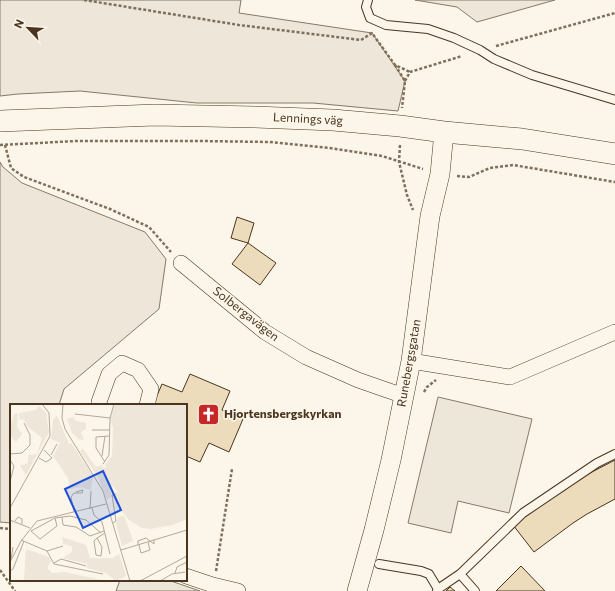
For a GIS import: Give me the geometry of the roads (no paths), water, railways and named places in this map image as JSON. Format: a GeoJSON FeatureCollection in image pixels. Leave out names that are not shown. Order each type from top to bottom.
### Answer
{"type":"FeatureCollection","features":[{"type":"Feature","properties":{"kind":"main road","name":"Lennings väg"},"geometry":{"type":"LineString","coordinates":[[0,121],[155,115],[248,116],[333,120],[522,139],[615,154]]}},
{"type":"Feature","properties":{"kind":"street","name":"Runebergsgatan"},"geometry":{"type":"LineString","coordinates":[[357,591],[391,460],[411,361],[430,216],[440,174],[444,132]]}},
{"type":"Feature","properties":{"kind":"street","name":"Solbergavägen"},"geometry":{"type":"LineString","coordinates":[[181,263],[265,332],[306,357],[358,380],[404,396]]}},
{"type":"Feature","properties":{"kind":"street"},"geometry":{"type":"LineString","coordinates":[[411,361],[510,377],[615,332]]}},
{"type":"Feature","properties":{"kind":"street"},"geometry":{"type":"LineString","coordinates":[[99,404],[109,374],[122,363],[138,370],[151,389],[147,404]]}},
{"type":"Feature","properties":{"kind":"street"},"geometry":{"type":"LineString","coordinates":[[187,576],[238,591]]}},
{"type":"Feature","properties":{"kind":"lane"},"geometry":{"type":"LineString","coordinates":[[368,0],[366,7],[370,18],[386,25],[428,29],[454,38],[480,50],[494,59],[532,75],[615,100]]}},
{"type":"Feature","properties":{"kind":"lane"},"geometry":{"type":"LineString","coordinates":[[379,564],[421,571],[429,574],[438,590],[460,574],[522,513],[597,463],[615,454]]}},
{"type":"Feature","properties":{"kind":"lane"},"geometry":{"type":"LineString","coordinates":[[460,574],[475,591]]}},
{"type":"Feature","properties":{"kind":"place","name":"Hjortensbergskyrkan"},"geometry":{"type":"Point","coordinates":[209,414]}}]}
